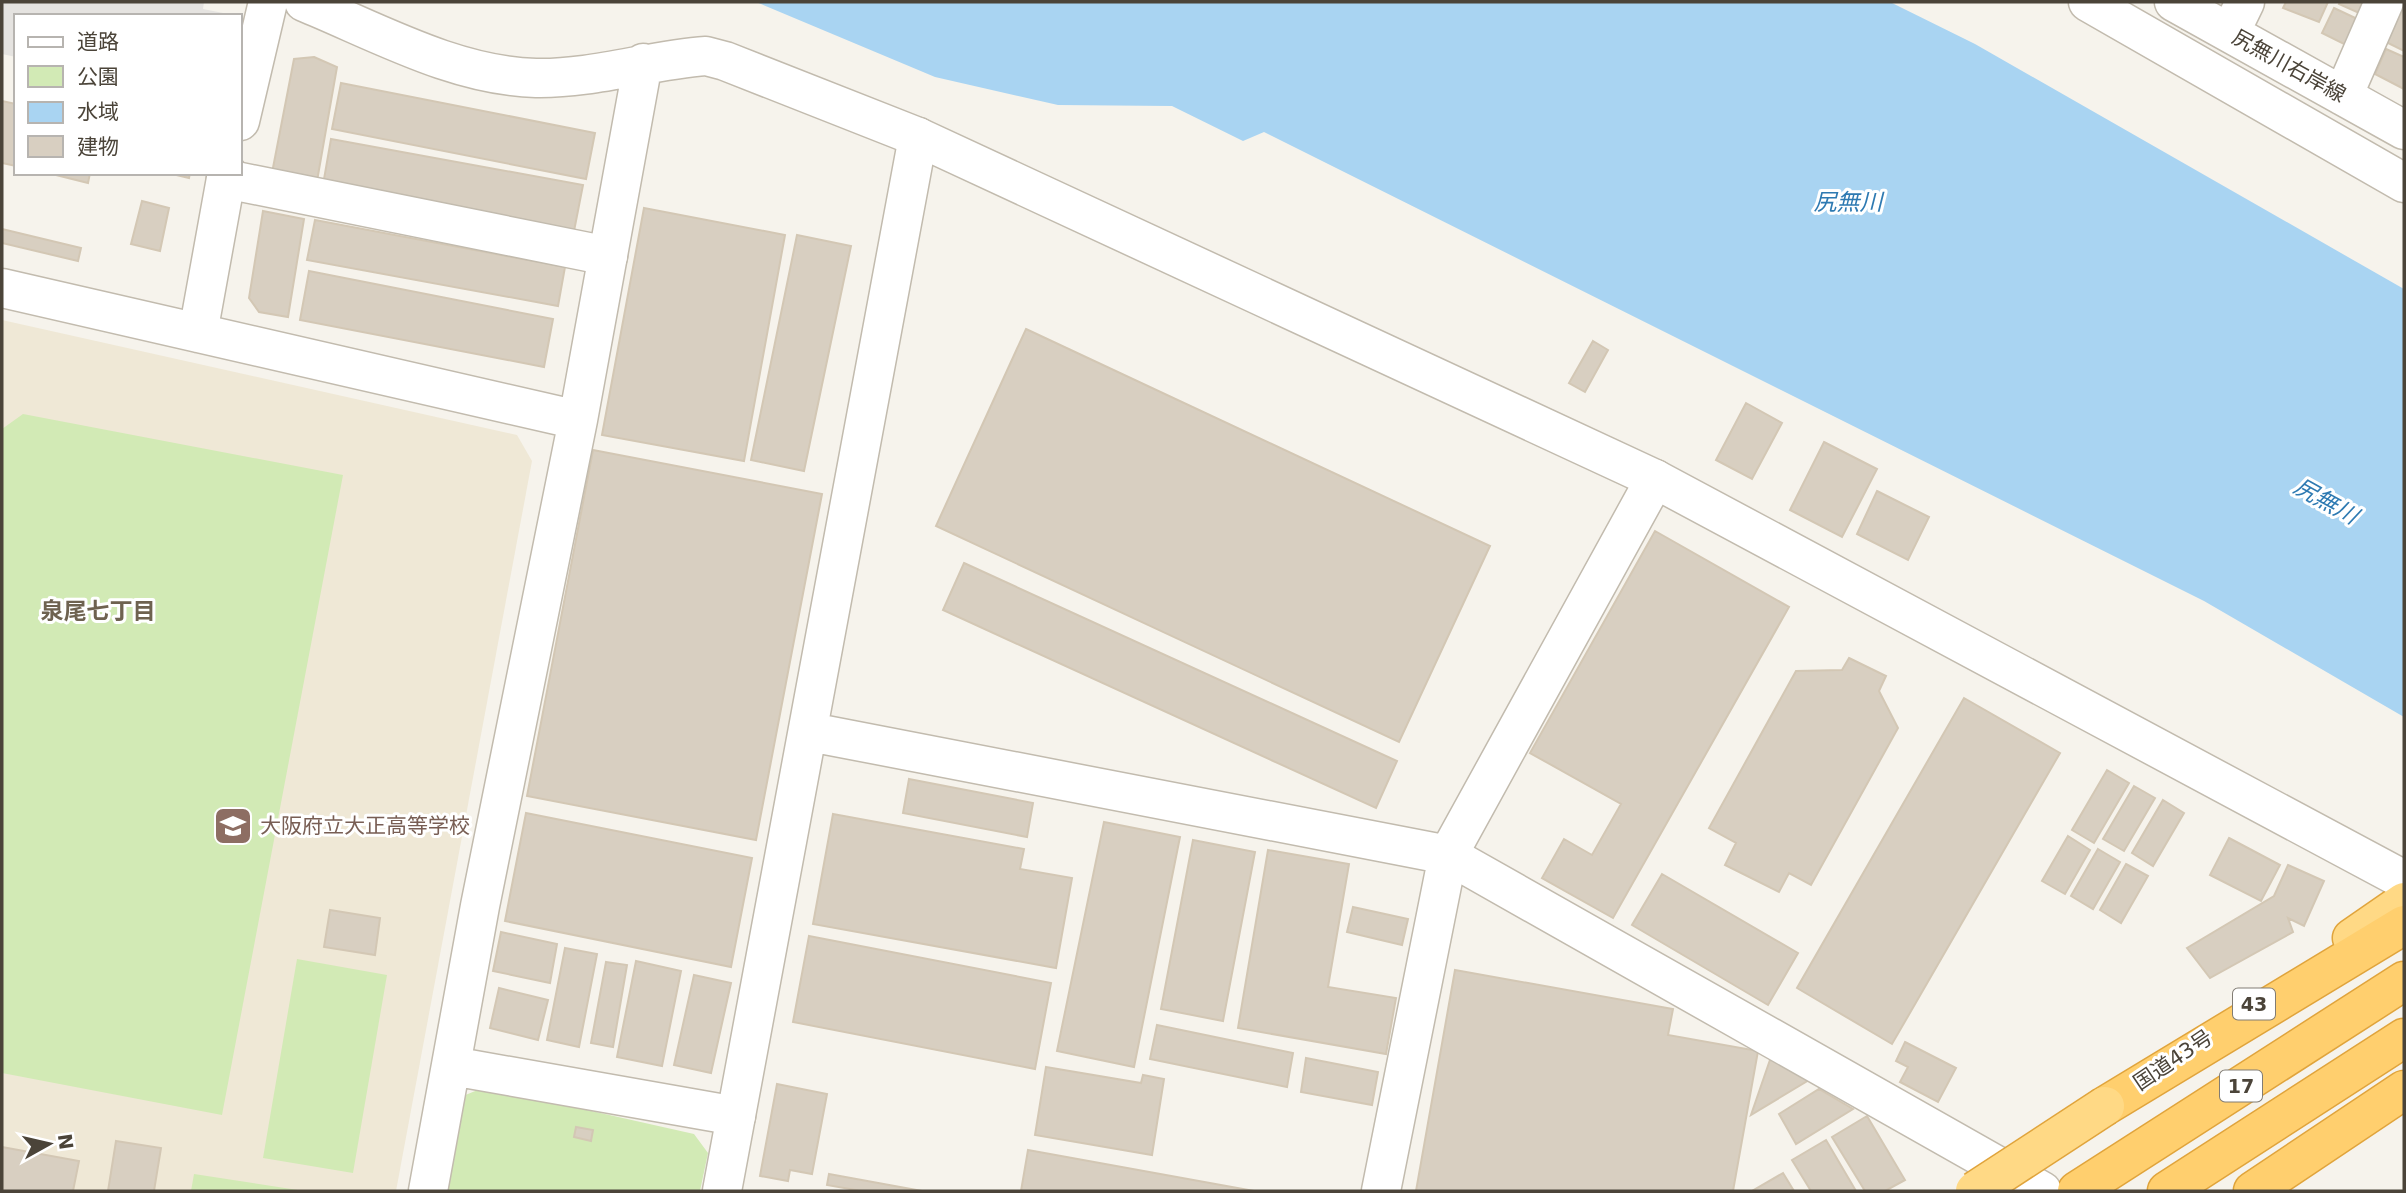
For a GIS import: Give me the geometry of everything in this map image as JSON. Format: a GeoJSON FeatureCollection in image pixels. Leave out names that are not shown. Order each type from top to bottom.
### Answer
{"type":"FeatureCollection","features":[{"type":"Feature","properties":{"kind":"highway","name":"国道43号"},"geometry":{"type":"LineString","coordinates":[[1985,1178],[2105,1107],[2404,902]]}},
{"type":"Feature","properties":{"kind":"highway"},"geometry":{"type":"LineString","coordinates":[[2105,1107],[2404,925]]}},
{"type":"Feature","properties":{"kind":"highway","name":"17"},"geometry":{"type":"LineString","coordinates":[[2077,1191],[2404,981]]}},
{"type":"Feature","properties":{"kind":"highway","name":"17"},"geometry":{"type":"LineString","coordinates":[[2167,1191],[2404,1038]]}},
{"type":"Feature","properties":{"kind":"highway"},"geometry":{"type":"LineString","coordinates":[[2253,1191],[2404,1090]]}},
{"type":"Feature","properties":{"kind":"highway"},"geometry":{"type":"LineString","coordinates":[[2263,1191],[2404,1110]]}},
{"type":"Feature","properties":{"kind":"street"},"geometry":{"type":"LineString","coordinates":[[242,112],[268,2]]}},
{"type":"Feature","properties":{"kind":"street"},"geometry":{"type":"LineString","coordinates":[[304,2],[449,61],[504,75],[562,76],[706,56],[725,61],[918,137],[1655,479],[2404,880]]}},
{"type":"Feature","properties":{"kind":"street"},"geometry":{"type":"LineString","coordinates":[[2088,2],[2404,183]]}},
{"type":"Feature","properties":{"kind":"street","name":"尻無川右岸線"},"geometry":{"type":"LineString","coordinates":[[2174,2],[2237,18],[2343,96],[2404,130]]}},
{"type":"Feature","properties":{"kind":"street"},"geometry":{"type":"LineString","coordinates":[[2343,96],[2384,2]]}},
{"type":"Feature","properties":{"kind":"street"},"geometry":{"type":"LineString","coordinates":[[428,1191],[480,906],[578,420],[643,63]]}},
{"type":"Feature","properties":{"kind":"street"},"geometry":{"type":"LineString","coordinates":[[722,1191],[810,732],[918,137]]}},
{"type":"Feature","properties":{"kind":"street"},"geometry":{"type":"LineString","coordinates":[[198,333],[226,176],[608,256]]}},
{"type":"Feature","properties":{"kind":"street"},"geometry":{"type":"LineString","coordinates":[[2,288],[578,420]]}},
{"type":"Feature","properties":{"kind":"street"},"geometry":{"type":"LineString","coordinates":[[1381,1191],[1448,855],[1655,479]]}},
{"type":"Feature","properties":{"kind":"street"},"geometry":{"type":"LineString","coordinates":[[810,732],[1448,855],[1985,1178],[2042,1191]]}},
{"type":"Feature","properties":{"kind":"street"},"geometry":{"type":"LineString","coordinates":[[452,1066],[736,1116]]}},
{"type":"Feature","properties":{"kind":"street"},"geometry":{"type":"LineString","coordinates":[[1958,1191],[1985,1178]]}},
{"type":"Feature","properties":{"kind":"shaded area"},"geometry":{"type":"Polygon","coordinates":[[[2,2],[204,2],[203,9],[223,13],[14,14],[14,57],[2,54],[2,2]]]}},
{"type":"Feature","properties":{"kind":"shaded area","name":"大阪府立大正高等学校"},"geometry":{"type":"Polygon","coordinates":[[[2,320],[517,435],[532,461],[396,1191],[2,1191],[2,320]]]}},
{"type":"Feature","properties":{"kind":"green space"},"geometry":{"type":"Polygon","coordinates":[[[23,414],[343,475],[222,1115],[2,1073],[2,429],[23,414]]]}},
{"type":"Feature","properties":{"kind":"green space"},"geometry":{"type":"Polygon","coordinates":[[[297,959],[387,975],[353,1173],[263,1158],[297,959]]]}},
{"type":"Feature","properties":{"kind":"green space"},"geometry":{"type":"Polygon","coordinates":[[[485,1087],[694,1134],[708,1153],[700,1191],[445,1191],[463,1096],[485,1087]]]}},
{"type":"Feature","properties":{"kind":"green space"},"geometry":{"type":"Polygon","coordinates":[[[194,1174],[304,1191],[191,1191],[194,1174]]]}},
{"type":"Feature","properties":{"kind":"water","name":"尻無川"},"geometry":{"type":"Polygon","coordinates":[[[756,2],[1890,2],[1975,44],[2404,289],[2404,717],[2204,601],[1264,132],[1243,141],[1172,106],[1058,105],[935,77],[756,2]]]}},
{"type":"Feature","properties":{"kind":"building"},"geometry":{"type":"Polygon","coordinates":[[[2286,2],[2328,2],[2319,22],[2283,8],[2286,2]]]}},
{"type":"Feature","properties":{"kind":"building"},"geometry":{"type":"Polygon","coordinates":[[[2375,2],[2368,17],[2339,4],[2375,2]]]}},
{"type":"Feature","properties":{"kind":"building"},"geometry":{"type":"Polygon","coordinates":[[[2404,2],[2404,51],[2384,41],[2404,2]]]}},
{"type":"Feature","properties":{"kind":"building"},"geometry":{"type":"Polygon","coordinates":[[[2334,8],[2366,23],[2354,49],[2322,33],[2334,8]]]}},
{"type":"Feature","properties":{"kind":"building"},"geometry":{"type":"Polygon","coordinates":[[[2386,49],[2404,57],[2404,89],[2375,74],[2386,49]]]}},
{"type":"Feature","properties":{"kind":"building"},"geometry":{"type":"Polygon","coordinates":[[[314,57],[337,67],[317,181],[272,173],[294,59],[314,57]]]}},
{"type":"Feature","properties":{"kind":"building"},"geometry":{"type":"Polygon","coordinates":[[[341,83],[595,133],[586,179],[332,129],[341,83]]]}},
{"type":"Feature","properties":{"kind":"building"},"geometry":{"type":"Polygon","coordinates":[[[2,101],[14,104],[14,166],[2,163],[2,101]]]}},
{"type":"Feature","properties":{"kind":"building"},"geometry":{"type":"Polygon","coordinates":[[[331,139],[583,185],[574,231],[323,185],[331,139]]]}},
{"type":"Feature","properties":{"kind":"building"},"geometry":{"type":"Polygon","coordinates":[[[56,175],[90,175],[88,183],[56,175]]]}},
{"type":"Feature","properties":{"kind":"building"},"geometry":{"type":"Polygon","coordinates":[[[142,201],[169,208],[160,251],[131,244],[142,201]]]}},
{"type":"Feature","properties":{"kind":"building"},"geometry":{"type":"Polygon","coordinates":[[[644,208],[785,235],[744,461],[602,435],[644,208]]]}},
{"type":"Feature","properties":{"kind":"building"},"geometry":{"type":"Polygon","coordinates":[[[263,211],[304,219],[288,317],[259,312],[249,298],[263,211]]]}},
{"type":"Feature","properties":{"kind":"building"},"geometry":{"type":"Polygon","coordinates":[[[315,220],[565,267],[558,306],[307,260],[315,220]]]}},
{"type":"Feature","properties":{"kind":"building"},"geometry":{"type":"Polygon","coordinates":[[[2,229],[81,248],[78,261],[2,243],[2,229]]]}},
{"type":"Feature","properties":{"kind":"building"},"geometry":{"type":"Polygon","coordinates":[[[797,235],[851,246],[804,471],[751,460],[797,235]]]}},
{"type":"Feature","properties":{"kind":"building"},"geometry":{"type":"Polygon","coordinates":[[[309,271],[553,319],[544,367],[300,320],[309,271]]]}},
{"type":"Feature","properties":{"kind":"building"},"geometry":{"type":"Polygon","coordinates":[[[1026,329],[1490,546],[1399,742],[936,526],[1026,329]]]}},
{"type":"Feature","properties":{"kind":"building"},"geometry":{"type":"Polygon","coordinates":[[[1593,341],[1608,350],[1585,392],[1569,383],[1593,341]]]}},
{"type":"Feature","properties":{"kind":"building"},"geometry":{"type":"Polygon","coordinates":[[[1746,403],[1782,423],[1752,479],[1716,460],[1746,403]]]}},
{"type":"Feature","properties":{"kind":"building"},"geometry":{"type":"Polygon","coordinates":[[[1824,442],[1877,469],[1842,537],[1790,510],[1824,442]]]}},
{"type":"Feature","properties":{"kind":"building"},"geometry":{"type":"Polygon","coordinates":[[[593,450],[822,494],[756,840],[527,796],[593,450]]]}},
{"type":"Feature","properties":{"kind":"building"},"geometry":{"type":"Polygon","coordinates":[[[1877,491],[1929,517],[1908,560],[1857,534],[1877,491]]]}},
{"type":"Feature","properties":{"kind":"building"},"geometry":{"type":"Polygon","coordinates":[[[1655,531],[1789,607],[1613,918],[1542,878],[1564,839],[1592,855],[1621,804],[1530,753],[1655,531]]]}},
{"type":"Feature","properties":{"kind":"building"},"geometry":{"type":"Polygon","coordinates":[[[964,563],[1397,761],[1376,808],[943,610],[964,563]]]}},
{"type":"Feature","properties":{"kind":"building"},"geometry":{"type":"Polygon","coordinates":[[[1849,658],[1886,676],[1879,691],[1898,728],[1811,885],[1789,873],[1779,892],[1725,865],[1736,843],[1709,828],[1796,671],[1842,670],[1849,658]]]}},
{"type":"Feature","properties":{"kind":"building"},"geometry":{"type":"Polygon","coordinates":[[[1964,698],[2060,753],[1892,1044],[1797,988],[1964,698]]]}},
{"type":"Feature","properties":{"kind":"building"},"geometry":{"type":"Polygon","coordinates":[[[2107,770],[2129,783],[2094,843],[2072,830],[2107,770]]]}},
{"type":"Feature","properties":{"kind":"building"},"geometry":{"type":"Polygon","coordinates":[[[909,779],[1033,803],[1027,837],[903,813],[909,779]]]}},
{"type":"Feature","properties":{"kind":"building"},"geometry":{"type":"Polygon","coordinates":[[[2134,786],[2155,798],[2124,851],[2103,839],[2134,786]]]}},
{"type":"Feature","properties":{"kind":"building"},"geometry":{"type":"Polygon","coordinates":[[[2163,800],[2184,813],[2153,866],[2132,853],[2163,800]]]}},
{"type":"Feature","properties":{"kind":"building"},"geometry":{"type":"Polygon","coordinates":[[[526,813],[752,858],[731,967],[505,921],[526,813]]]}},
{"type":"Feature","properties":{"kind":"building"},"geometry":{"type":"Polygon","coordinates":[[[833,814],[1024,849],[1020,869],[1072,878],[1056,968],[813,924],[833,814]]]}},
{"type":"Feature","properties":{"kind":"building"},"geometry":{"type":"Polygon","coordinates":[[[1104,822],[1180,837],[1134,1067],[1057,1051],[1104,822]]]}},
{"type":"Feature","properties":{"kind":"building"},"geometry":{"type":"Polygon","coordinates":[[[2068,836],[2090,850],[2065,894],[2042,881],[2068,836]]]}},
{"type":"Feature","properties":{"kind":"building"},"geometry":{"type":"Polygon","coordinates":[[[2229,838],[2280,865],[2261,901],[2210,875],[2229,838]]]}},
{"type":"Feature","properties":{"kind":"building"},"geometry":{"type":"Polygon","coordinates":[[[1193,840],[1255,852],[1223,1021],[1161,1009],[1193,840]]]}},
{"type":"Feature","properties":{"kind":"building"},"geometry":{"type":"Polygon","coordinates":[[[2098,849],[2120,862],[2093,909],[2071,896],[2098,849]]]}},
{"type":"Feature","properties":{"kind":"building"},"geometry":{"type":"Polygon","coordinates":[[[1268,850],[1349,864],[1328,987],[1396,998],[1386,1054],[1238,1028],[1268,850]]]}},
{"type":"Feature","properties":{"kind":"building"},"geometry":{"type":"Polygon","coordinates":[[[2126,864],[2148,876],[2121,923],[2100,910],[2126,864]]]}},
{"type":"Feature","properties":{"kind":"building"},"geometry":{"type":"Polygon","coordinates":[[[2288,865],[2324,881],[2304,926],[2288,918],[2293,932],[2210,978],[2187,948],[2274,896],[2288,865]]]}},
{"type":"Feature","properties":{"kind":"building"},"geometry":{"type":"Polygon","coordinates":[[[1662,874],[1798,953],[1768,1005],[1632,925],[1662,874]]]}},
{"type":"Feature","properties":{"kind":"building"},"geometry":{"type":"Polygon","coordinates":[[[1353,907],[1408,919],[1402,945],[1347,932],[1353,907]]]}},
{"type":"Feature","properties":{"kind":"building"},"geometry":{"type":"Polygon","coordinates":[[[330,910],[380,918],[375,955],[324,947],[330,910]]]}},
{"type":"Feature","properties":{"kind":"building"},"geometry":{"type":"Polygon","coordinates":[[[501,932],[557,944],[550,983],[493,971],[501,932]]]}},
{"type":"Feature","properties":{"kind":"building"},"geometry":{"type":"Polygon","coordinates":[[[809,936],[1051,983],[1035,1069],[793,1022],[809,936]]]}},
{"type":"Feature","properties":{"kind":"building"},"geometry":{"type":"Polygon","coordinates":[[[565,948],[597,954],[579,1047],[547,1040],[565,948]]]}},
{"type":"Feature","properties":{"kind":"building"},"geometry":{"type":"Polygon","coordinates":[[[636,961],[681,971],[662,1066],[617,1057],[636,961]]]}},
{"type":"Feature","properties":{"kind":"building"},"geometry":{"type":"Polygon","coordinates":[[[606,962],[627,965],[613,1047],[591,1043],[606,962]]]}},
{"type":"Feature","properties":{"kind":"building"},"geometry":{"type":"Polygon","coordinates":[[[1455,970],[1673,1009],[1668,1035],[1758,1051],[1733,1191],[1416,1191],[1455,970]]]}},
{"type":"Feature","properties":{"kind":"building"},"geometry":{"type":"Polygon","coordinates":[[[694,975],[731,983],[711,1073],[674,1065],[694,975]]]}},
{"type":"Feature","properties":{"kind":"building"},"geometry":{"type":"Polygon","coordinates":[[[499,988],[548,1000],[538,1040],[490,1028],[499,988]]]}},
{"type":"Feature","properties":{"kind":"building"},"geometry":{"type":"Polygon","coordinates":[[[1157,1025],[1293,1053],[1287,1087],[1150,1059],[1157,1025]]]}},
{"type":"Feature","properties":{"kind":"building"},"geometry":{"type":"Polygon","coordinates":[[[1905,1042],[1956,1068],[1938,1102],[1900,1082],[1908,1067],[1896,1061],[1905,1042]]]}},
{"type":"Feature","properties":{"kind":"building"},"geometry":{"type":"Polygon","coordinates":[[[1771,1057],[1809,1080],[1751,1115],[1771,1057]]]}},
{"type":"Feature","properties":{"kind":"building"},"geometry":{"type":"Polygon","coordinates":[[[1306,1058],[1378,1072],[1372,1105],[1301,1092],[1306,1058]]]}},
{"type":"Feature","properties":{"kind":"building"},"geometry":{"type":"Polygon","coordinates":[[[1046,1067],[1141,1083],[1143,1075],[1164,1079],[1152,1155],[1035,1135],[1046,1067]]]}},
{"type":"Feature","properties":{"kind":"building"},"geometry":{"type":"Polygon","coordinates":[[[777,1084],[827,1094],[812,1174],[790,1170],[788,1181],[760,1176],[777,1084]]]}},
{"type":"Feature","properties":{"kind":"building"},"geometry":{"type":"Polygon","coordinates":[[[1819,1089],[1853,1109],[1796,1144],[1779,1114],[1819,1089]]]}},
{"type":"Feature","properties":{"kind":"building"},"geometry":{"type":"Polygon","coordinates":[[[1867,1116],[1905,1180],[1885,1191],[1865,1191],[1832,1137],[1867,1116]]]}},
{"type":"Feature","properties":{"kind":"building"},"geometry":{"type":"Polygon","coordinates":[[[576,1127],[593,1130],[591,1141],[574,1137],[576,1127]]]}},
{"type":"Feature","properties":{"kind":"building"},"geometry":{"type":"Polygon","coordinates":[[[1826,1140],[1856,1191],[1811,1191],[1792,1160],[1826,1140]]]}},
{"type":"Feature","properties":{"kind":"building"},"geometry":{"type":"Polygon","coordinates":[[[116,1141],[161,1148],[154,1191],[108,1191],[116,1141]]]}},
{"type":"Feature","properties":{"kind":"building"},"geometry":{"type":"Polygon","coordinates":[[[2,1147],[79,1161],[73,1191],[2,1191],[2,1147]]]}},
{"type":"Feature","properties":{"kind":"building"},"geometry":{"type":"Polygon","coordinates":[[[1028,1150],[1254,1191],[1021,1191],[1028,1150]]]}},
{"type":"Feature","properties":{"kind":"building"},"geometry":{"type":"Polygon","coordinates":[[[1783,1173],[1794,1191],[1752,1191],[1783,1173]]]}},
{"type":"Feature","properties":{"kind":"building"},"geometry":{"type":"Polygon","coordinates":[[[829,1174],[922,1191],[861,1191],[827,1185],[829,1174]]]}},
{"type":"Feature","properties":{"kind":"place","name":"大阪府立大正高等学校"},"geometry":{"type":"Point","coordinates":[233,826]}},
{"type":"Feature","properties":{"kind":"district","name":"泉尾七丁目"},"geometry":{"type":"Point","coordinates":[98,611]}}]}
